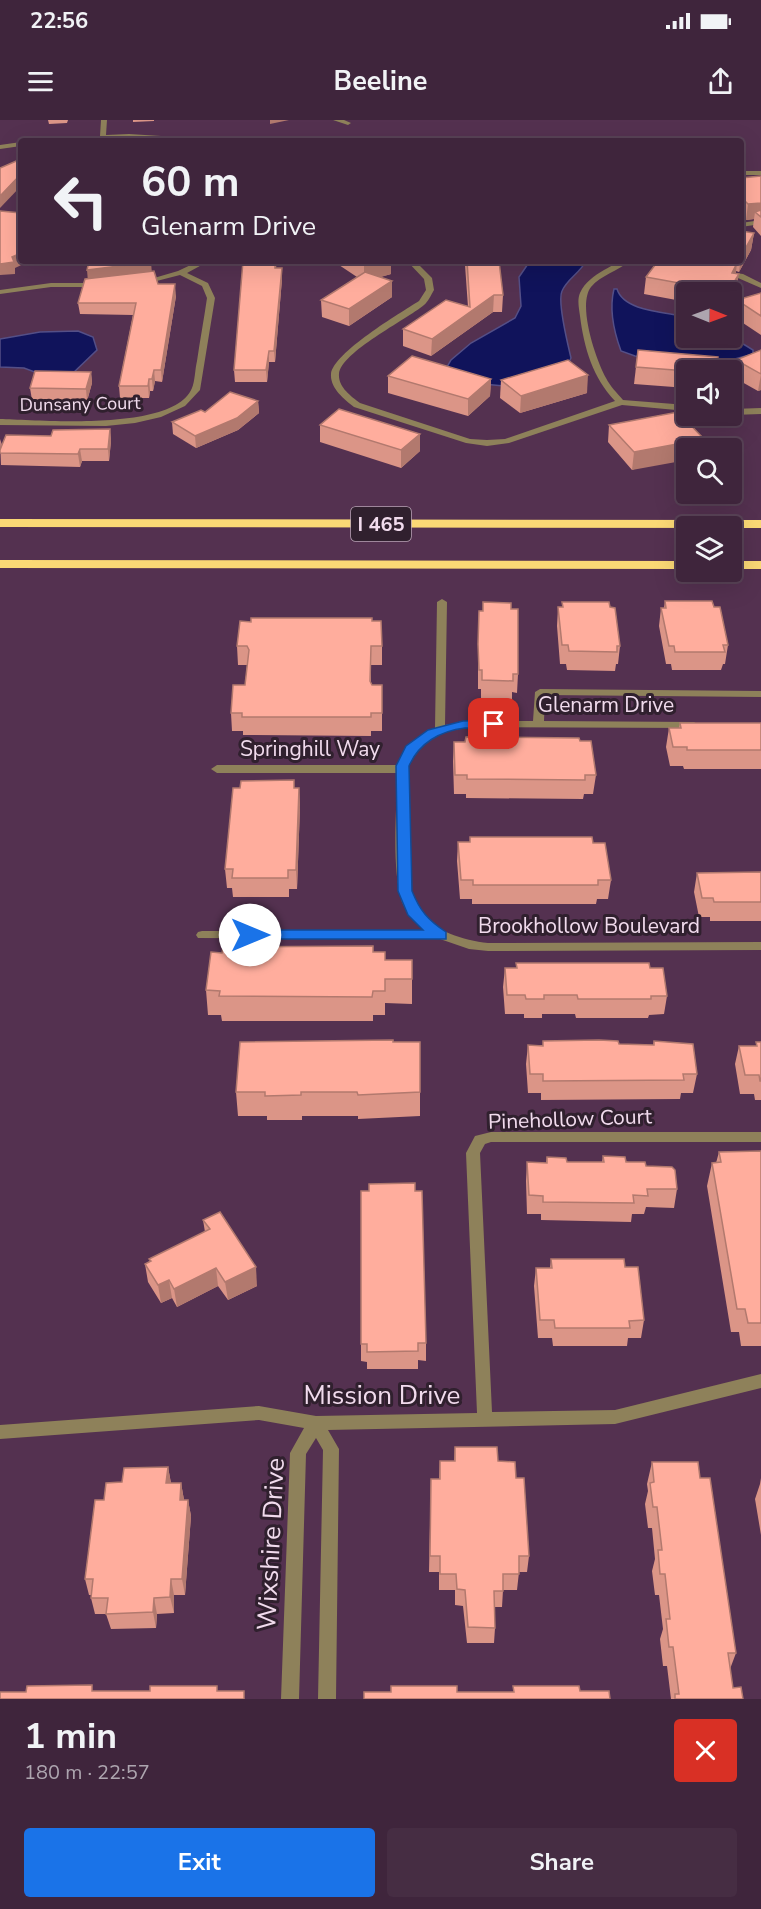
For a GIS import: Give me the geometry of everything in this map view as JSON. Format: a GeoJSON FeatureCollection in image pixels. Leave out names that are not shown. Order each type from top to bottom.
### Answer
{"type":"FeatureCollection","features":[{"type":"Feature","properties":{"kind":"highway","name":"I 465"},"geometry":{"type":"LineString","coordinates":[[0,523],[761,524]]}},
{"type":"Feature","properties":{"kind":"highway","name":"I 465"},"geometry":{"type":"LineString","coordinates":[[0,564],[676,565]]}},
{"type":"Feature","properties":{"kind":"highway"},"geometry":{"type":"LineString","coordinates":[[742,565],[761,565]]}},
{"type":"Feature","properties":{"kind":"street"},"geometry":{"type":"LineString","coordinates":[[103,137],[104,120]]}},
{"type":"Feature","properties":{"kind":"street"},"geometry":{"type":"LineString","coordinates":[[336,120],[348,123]]}},
{"type":"Feature","properties":{"kind":"street"},"geometry":{"type":"LineString","coordinates":[[88,138],[130,138]]}},
{"type":"Feature","properties":{"kind":"street"},"geometry":{"type":"LineString","coordinates":[[0,147],[18,144]]}},
{"type":"Feature","properties":{"kind":"street"},"geometry":{"type":"LineString","coordinates":[[744,173],[761,173]]}},
{"type":"Feature","properties":{"kind":"street"},"geometry":{"type":"LineString","coordinates":[[744,225],[761,222]]}},
{"type":"Feature","properties":{"kind":"street"},"geometry":{"type":"LineString","coordinates":[[130,284],[181,273],[199,264]]}},
{"type":"Feature","properties":{"kind":"street"},"geometry":{"type":"LineString","coordinates":[[414,264],[428,278],[429,294],[422,303],[346,354],[338,363],[335,382],[350,401],[386,416],[469,441],[487,443],[506,441],[621,402],[676,407]]}},
{"type":"Feature","properties":{"kind":"street"},"geometry":{"type":"LineString","coordinates":[[621,264],[595,279],[585,291],[582,300],[595,367],[604,385],[621,402]]}},
{"type":"Feature","properties":{"kind":"street"},"geometry":{"type":"LineString","coordinates":[[709,271],[740,276],[761,286]]}},
{"type":"Feature","properties":{"kind":"street","name":"Dunsany Court"},"geometry":{"type":"LineString","coordinates":[[0,422],[132,422],[168,413],[188,401],[196,390],[212,298],[205,285],[181,273]]}},
{"type":"Feature","properties":{"kind":"street"},"geometry":{"type":"LineString","coordinates":[[0,292],[51,285],[108,285]]}},
{"type":"Feature","properties":{"kind":"street"},"geometry":{"type":"LineString","coordinates":[[742,412],[761,411]]}},
{"type":"Feature","properties":{"kind":"street"},"geometry":{"type":"LineString","coordinates":[[440,730],[442,602]]}},
{"type":"Feature","properties":{"kind":"street"},"geometry":{"type":"LineString","coordinates":[[538,724],[540,692],[761,694]]}},
{"type":"Feature","properties":{"kind":"street","name":"Glenarm Drive"},"geometry":{"type":"LineString","coordinates":[[441,935],[425,925],[413,911],[405,891],[403,769],[411,748],[420,740],[440,730],[463,725],[705,725]]}},
{"type":"Feature","properties":{"kind":"street","name":"Springhill Way"},"geometry":{"type":"LineString","coordinates":[[218,769],[403,769]]}},
{"type":"Feature","properties":{"kind":"street","name":"Brookhollow Boulevard"},"geometry":{"type":"LineString","coordinates":[[202,935],[441,935],[469,945],[488,947],[761,946]]}},
{"type":"Feature","properties":{"kind":"street","name":"Pinehollow Court"},"geometry":{"type":"LineString","coordinates":[[485,1419],[472,1153],[480,1140],[491,1137],[761,1137]]}},
{"type":"Feature","properties":{"kind":"street","name":"Mission Drive"},"geometry":{"type":"LineString","coordinates":[[0,1432],[259,1413],[316,1423],[615,1417],[761,1381]]}},
{"type":"Feature","properties":{"kind":"street"},"geometry":{"type":"LineString","coordinates":[[316,1423],[331,1449],[327,1699]]}},
{"type":"Feature","properties":{"kind":"street","name":"Wixshire Drive"},"geometry":{"type":"LineString","coordinates":[[290,1699],[298,1453],[316,1423]]}},
{"type":"Feature","properties":{"kind":"shaded area"},"geometry":{"type":"Polygon","coordinates":[[[528,264],[584,264],[564,287],[561,297],[571,358],[569,362],[504,386],[483,384],[447,367],[451,360],[471,343],[515,318],[521,306],[519,277],[528,264]]]}},
{"type":"Feature","properties":{"kind":"shaded area"},"geometry":{"type":"Polygon","coordinates":[[[614,289],[617,289],[621,297],[637,307],[676,315],[676,348],[742,348],[742,343],[753,350],[753,354],[731,360],[676,361],[635,356],[621,351],[616,336],[612,304],[614,289]]]}},
{"type":"Feature","properties":{"kind":"shaded area"},"geometry":{"type":"Polygon","coordinates":[[[78,331],[93,337],[97,350],[72,374],[40,374],[24,368],[0,367],[0,339],[40,332],[78,331]]]}},
{"type":"Feature","properties":{"kind":"building"},"geometry":{"type":"Polygon","coordinates":[[[18,160],[18,177],[0,196],[0,168],[18,160]]]}},
{"type":"Feature","properties":{"kind":"building"},"geometry":{"type":"Polygon","coordinates":[[[761,176],[761,203],[748,204],[744,200],[744,178],[761,176]]]}},
{"type":"Feature","properties":{"kind":"building"},"geometry":{"type":"Polygon","coordinates":[[[0,211],[18,213],[18,254],[12,257],[14,262],[0,264],[0,211]]]}},
{"type":"Feature","properties":{"kind":"building"},"geometry":{"type":"Polygon","coordinates":[[[744,231],[754,233],[744,251],[744,231]]]}},
{"type":"Feature","properties":{"kind":"building"},"geometry":{"type":"Polygon","coordinates":[[[88,264],[135,264],[87,270],[88,264]]]}},
{"type":"Feature","properties":{"kind":"building"},"geometry":{"type":"Polygon","coordinates":[[[243,264],[275,264],[275,268],[282,268],[274,351],[269,351],[266,370],[234,370],[243,264]]]}},
{"type":"Feature","properties":{"kind":"building"},"geometry":{"type":"Polygon","coordinates":[[[467,264],[499,264],[503,295],[494,295],[432,339],[403,329],[446,300],[470,307],[467,264]]]}},
{"type":"Feature","properties":{"kind":"building"},"geometry":{"type":"Polygon","coordinates":[[[656,264],[736,264],[732,273],[739,274],[734,282],[676,282],[646,277],[656,264]]]}},
{"type":"Feature","properties":{"kind":"building"},"geometry":{"type":"Polygon","coordinates":[[[154,271],[158,284],[175,284],[161,370],[154,370],[148,386],[119,386],[136,303],[78,303],[85,279],[154,271]]]}},
{"type":"Feature","properties":{"kind":"building"},"geometry":{"type":"Polygon","coordinates":[[[365,272],[392,281],[349,309],[321,300],[365,272]]]}},
{"type":"Feature","properties":{"kind":"building"},"geometry":{"type":"Polygon","coordinates":[[[761,293],[761,316],[742,303],[742,299],[761,293]]]}},
{"type":"Feature","properties":{"kind":"building"},"geometry":{"type":"Polygon","coordinates":[[[638,350],[718,357],[718,360],[676,360],[676,370],[636,367],[638,350]]]}},
{"type":"Feature","properties":{"kind":"building"},"geometry":{"type":"Polygon","coordinates":[[[761,350],[761,374],[742,363],[742,360],[736,360],[761,350]]]}},
{"type":"Feature","properties":{"kind":"building"},"geometry":{"type":"Polygon","coordinates":[[[412,356],[491,379],[468,399],[388,376],[412,356]]]}},
{"type":"Feature","properties":{"kind":"building"},"geometry":{"type":"Polygon","coordinates":[[[568,360],[588,375],[521,396],[501,380],[568,360]]]}},
{"type":"Feature","properties":{"kind":"building"},"geometry":{"type":"Polygon","coordinates":[[[35,371],[91,372],[86,389],[30,388],[35,371]]]}},
{"type":"Feature","properties":{"kind":"building"},"geometry":{"type":"Polygon","coordinates":[[[230,392],[258,401],[237,418],[195,436],[172,422],[201,410],[205,412],[230,392]]]}},
{"type":"Feature","properties":{"kind":"building"},"geometry":{"type":"Polygon","coordinates":[[[339,409],[420,434],[401,450],[320,425],[339,409]]]}},
{"type":"Feature","properties":{"kind":"building"},"geometry":{"type":"Polygon","coordinates":[[[676,412],[676,426],[691,426],[703,438],[676,438],[676,444],[634,452],[609,425],[676,412]]]}},
{"type":"Feature","properties":{"kind":"building"},"geometry":{"type":"Polygon","coordinates":[[[110,429],[108,449],[80,449],[78,454],[0,453],[6,435],[51,436],[53,430],[110,429]]]}},
{"type":"Feature","properties":{"kind":"building"},"geometry":{"type":"Polygon","coordinates":[[[665,601],[712,601],[714,607],[720,607],[728,645],[723,645],[725,652],[675,652],[674,646],[669,646],[661,608],[666,608],[665,601]]]}},
{"type":"Feature","properties":{"kind":"building"},"geometry":{"type":"Polygon","coordinates":[[[483,602],[511,603],[511,609],[518,609],[518,674],[513,674],[513,681],[482,680],[482,670],[479,670],[478,644],[479,611],[483,611],[483,602]]]}},
{"type":"Feature","properties":{"kind":"building"},"geometry":{"type":"Polygon","coordinates":[[[562,602],[609,602],[610,607],[615,608],[620,646],[617,646],[617,652],[569,651],[568,645],[562,645],[558,607],[563,607],[562,602]]]}},
{"type":"Feature","properties":{"kind":"building"},"geometry":{"type":"Polygon","coordinates":[[[251,618],[372,618],[372,621],[381,621],[382,646],[371,646],[370,681],[372,685],[382,685],[382,713],[371,713],[371,717],[242,717],[242,713],[231,713],[233,685],[245,685],[249,650],[247,646],[237,646],[240,621],[251,622],[251,618]]]}},
{"type":"Feature","properties":{"kind":"building"},"geometry":{"type":"Polygon","coordinates":[[[680,723],[761,723],[761,750],[687,750],[687,747],[673,747],[669,728],[681,728],[680,723]]]}},
{"type":"Feature","properties":{"kind":"building"},"geometry":{"type":"Polygon","coordinates":[[[466,737],[579,738],[580,741],[591,741],[596,775],[585,775],[585,780],[467,779],[467,775],[455,775],[454,742],[465,742],[466,737]]]}},
{"type":"Feature","properties":{"kind":"building"},"geometry":{"type":"Polygon","coordinates":[[[294,780],[294,788],[299,788],[296,870],[288,870],[288,878],[232,878],[233,869],[225,869],[233,788],[240,788],[241,781],[294,780]]]}},
{"type":"Feature","properties":{"kind":"building"},"geometry":{"type":"Polygon","coordinates":[[[470,837],[592,837],[593,843],[605,843],[611,880],[598,880],[598,885],[473,885],[473,880],[461,880],[458,842],[470,842],[470,837]]]}},
{"type":"Feature","properties":{"kind":"building"},"geometry":{"type":"Polygon","coordinates":[[[761,872],[761,902],[714,902],[713,898],[702,898],[697,873],[761,872]]]}},
{"type":"Feature","properties":{"kind":"building"},"geometry":{"type":"Polygon","coordinates":[[[373,946],[373,952],[385,952],[385,960],[412,960],[412,979],[385,979],[385,991],[373,991],[372,997],[219,996],[220,991],[206,990],[211,952],[222,953],[223,947],[373,946]]]}},
{"type":"Feature","properties":{"kind":"building"},"geometry":{"type":"Polygon","coordinates":[[[516,963],[649,963],[650,968],[663,968],[667,996],[651,996],[651,999],[578,999],[577,995],[544,995],[544,999],[526,999],[525,995],[507,995],[505,968],[517,968],[516,963]]]}},
{"type":"Feature","properties":{"kind":"building"},"geometry":{"type":"Polygon","coordinates":[[[393,1040],[393,1042],[420,1042],[420,1092],[358,1095],[357,1092],[301,1092],[301,1095],[265,1096],[265,1092],[236,1092],[240,1042],[393,1040]]]}},
{"type":"Feature","properties":{"kind":"building"},"geometry":{"type":"Polygon","coordinates":[[[543,1041],[618,1041],[619,1044],[654,1045],[654,1041],[693,1044],[697,1074],[683,1074],[684,1080],[543,1081],[543,1074],[530,1074],[528,1045],[543,1046],[543,1041]]]}},
{"type":"Feature","properties":{"kind":"building"},"geometry":{"type":"Polygon","coordinates":[[[756,1042],[761,1042],[761,1081],[759,1075],[745,1075],[739,1046],[757,1046],[756,1042]]]}},
{"type":"Feature","properties":{"kind":"building"},"geometry":{"type":"Polygon","coordinates":[[[761,1151],[761,1323],[748,1323],[745,1309],[737,1309],[712,1163],[721,1162],[719,1152],[761,1151]]]}},
{"type":"Feature","properties":{"kind":"building"},"geometry":{"type":"Polygon","coordinates":[[[603,1156],[625,1157],[626,1162],[645,1162],[646,1166],[672,1167],[675,1170],[677,1189],[647,1189],[648,1196],[633,1195],[634,1203],[543,1202],[543,1196],[529,1195],[527,1162],[547,1163],[547,1157],[566,1158],[567,1162],[604,1162],[603,1156]]]}},
{"type":"Feature","properties":{"kind":"building"},"geometry":{"type":"Polygon","coordinates":[[[415,1183],[415,1191],[422,1191],[426,1343],[418,1343],[418,1351],[367,1352],[367,1344],[361,1344],[361,1191],[369,1191],[369,1184],[415,1183]]]}},
{"type":"Feature","properties":{"kind":"building"},"geometry":{"type":"Polygon","coordinates":[[[220,1212],[256,1267],[225,1282],[216,1268],[174,1289],[169,1280],[158,1285],[145,1264],[151,1261],[149,1259],[210,1229],[203,1220],[220,1212]]]}},
{"type":"Feature","properties":{"kind":"building"},"geometry":{"type":"Polygon","coordinates":[[[551,1259],[624,1259],[625,1267],[638,1267],[644,1320],[629,1321],[630,1328],[555,1328],[554,1320],[540,1320],[536,1268],[552,1268],[551,1259]]]}},
{"type":"Feature","properties":{"kind":"building"},"geometry":{"type":"Polygon","coordinates":[[[455,1447],[497,1447],[498,1461],[515,1462],[516,1478],[524,1478],[529,1556],[519,1556],[519,1574],[503,1574],[503,1591],[494,1591],[495,1628],[468,1627],[465,1590],[457,1589],[456,1574],[440,1574],[440,1556],[430,1556],[431,1479],[440,1479],[440,1461],[455,1461],[455,1447]]]}},
{"type":"Feature","properties":{"kind":"building"},"geometry":{"type":"Polygon","coordinates":[[[652,1462],[698,1462],[700,1478],[710,1478],[736,1653],[728,1653],[733,1688],[741,1687],[743,1699],[675,1699],[675,1694],[679,1694],[673,1647],[669,1647],[666,1619],[670,1619],[665,1574],[660,1574],[658,1550],[662,1550],[657,1507],[653,1507],[650,1483],[654,1482],[652,1462]]]}},
{"type":"Feature","properties":{"kind":"building"},"geometry":{"type":"Polygon","coordinates":[[[168,1467],[166,1483],[181,1483],[180,1500],[188,1500],[182,1579],[171,1579],[170,1597],[154,1598],[153,1612],[106,1614],[108,1598],[91,1598],[93,1579],[85,1579],[95,1500],[104,1500],[106,1483],[122,1482],[124,1468],[168,1467]]]}},
{"type":"Feature","properties":{"kind":"building"},"geometry":{"type":"Polygon","coordinates":[[[92,1685],[92,1691],[150,1691],[150,1686],[217,1686],[217,1691],[244,1691],[244,1699],[0,1699],[0,1692],[26,1692],[27,1686],[92,1685]]]}},
{"type":"Feature","properties":{"kind":"building"},"geometry":{"type":"Polygon","coordinates":[[[391,1686],[457,1686],[457,1692],[514,1692],[513,1686],[579,1686],[580,1691],[609,1691],[610,1699],[364,1699],[364,1692],[391,1692],[391,1686]]]}},
{"type":"Feature","properties":{"kind":"route"},"geometry":{"type":"LineString","coordinates":[[250,935],[441,935],[425,925],[413,911],[405,891],[403,766],[411,748],[432,733],[452,726],[494,724]]}}]}
